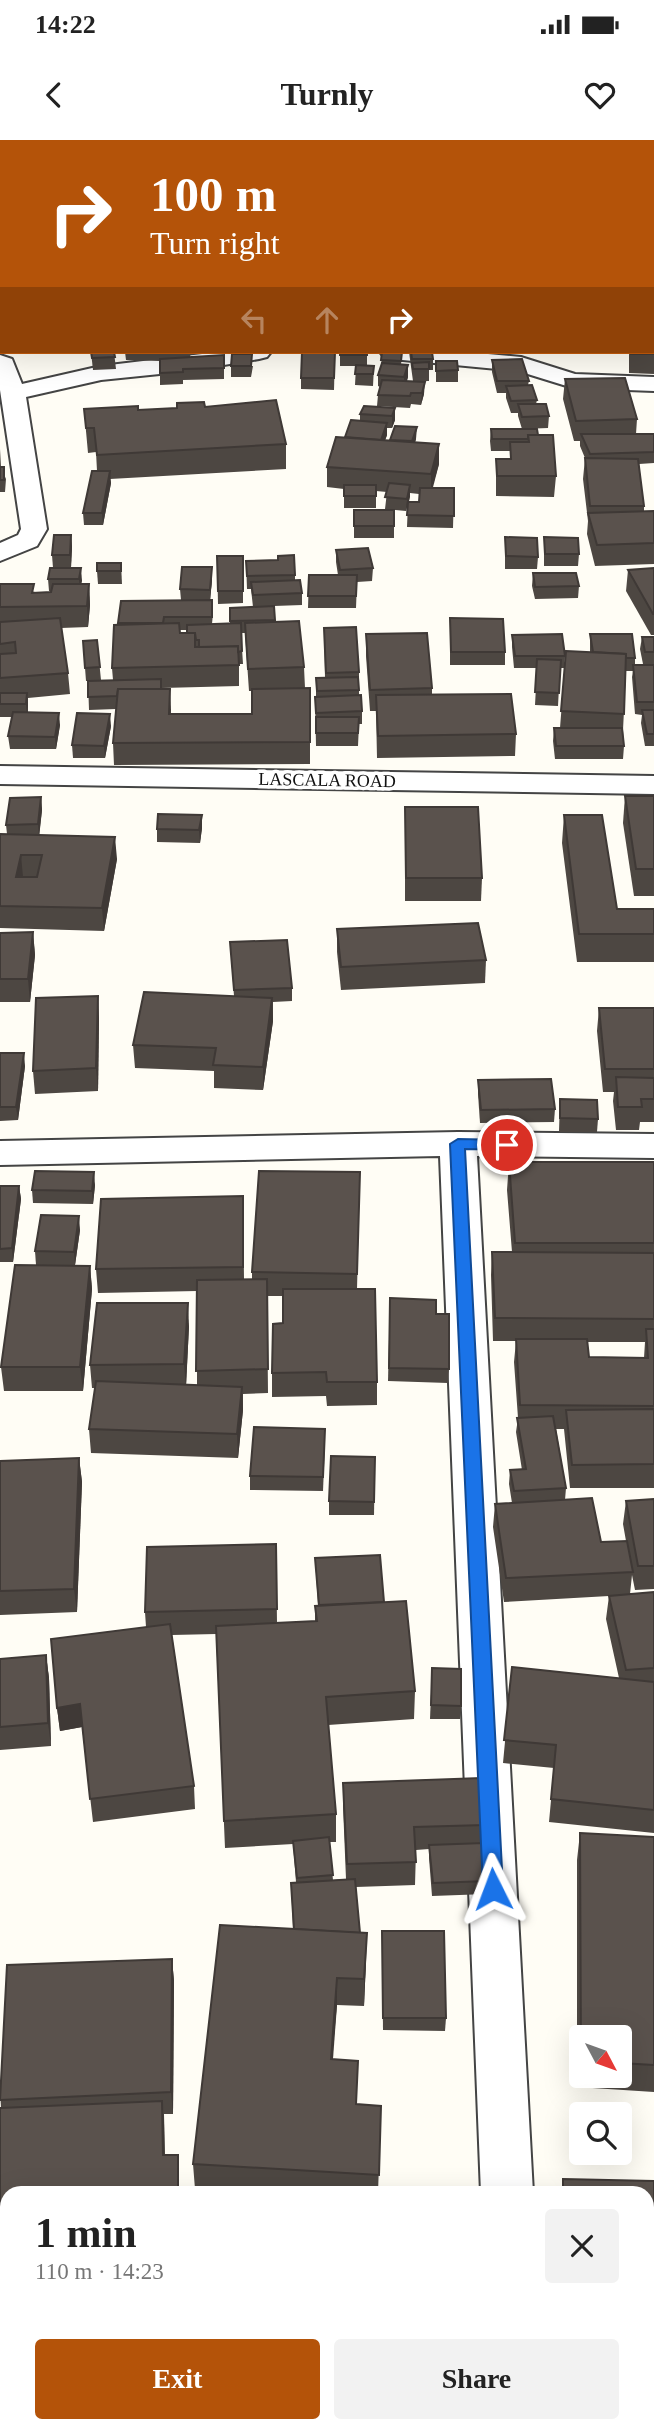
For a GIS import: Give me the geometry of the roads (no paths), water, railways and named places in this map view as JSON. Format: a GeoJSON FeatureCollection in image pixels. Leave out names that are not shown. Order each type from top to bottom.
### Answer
{"type":"FeatureCollection","features":[{"type":"Feature","properties":{"kind":"street"},"geometry":{"type":"LineString","coordinates":[[13,393],[101,373],[189,364],[246,354]]}},
{"type":"Feature","properties":{"kind":"street"},"geometry":{"type":"LineString","coordinates":[[414,354],[521,364],[573,381],[593,384],[654,384]]}},
{"type":"Feature","properties":{"kind":"street"},"geometry":{"type":"LineString","coordinates":[[0,362],[4,364],[13,393],[34,529],[28,540],[0,553]]}},
{"type":"Feature","properties":{"kind":"street","name":"LASCALA ROAD"},"geometry":{"type":"LineString","coordinates":[[0,775],[654,785]]}},
{"type":"Feature","properties":{"kind":"street"},"geometry":{"type":"LineString","coordinates":[[0,1153],[458,1144],[654,1146]]}},
{"type":"Feature","properties":{"kind":"street"},"geometry":{"type":"LineString","coordinates":[[458,1144],[507,2186]]}}]}
